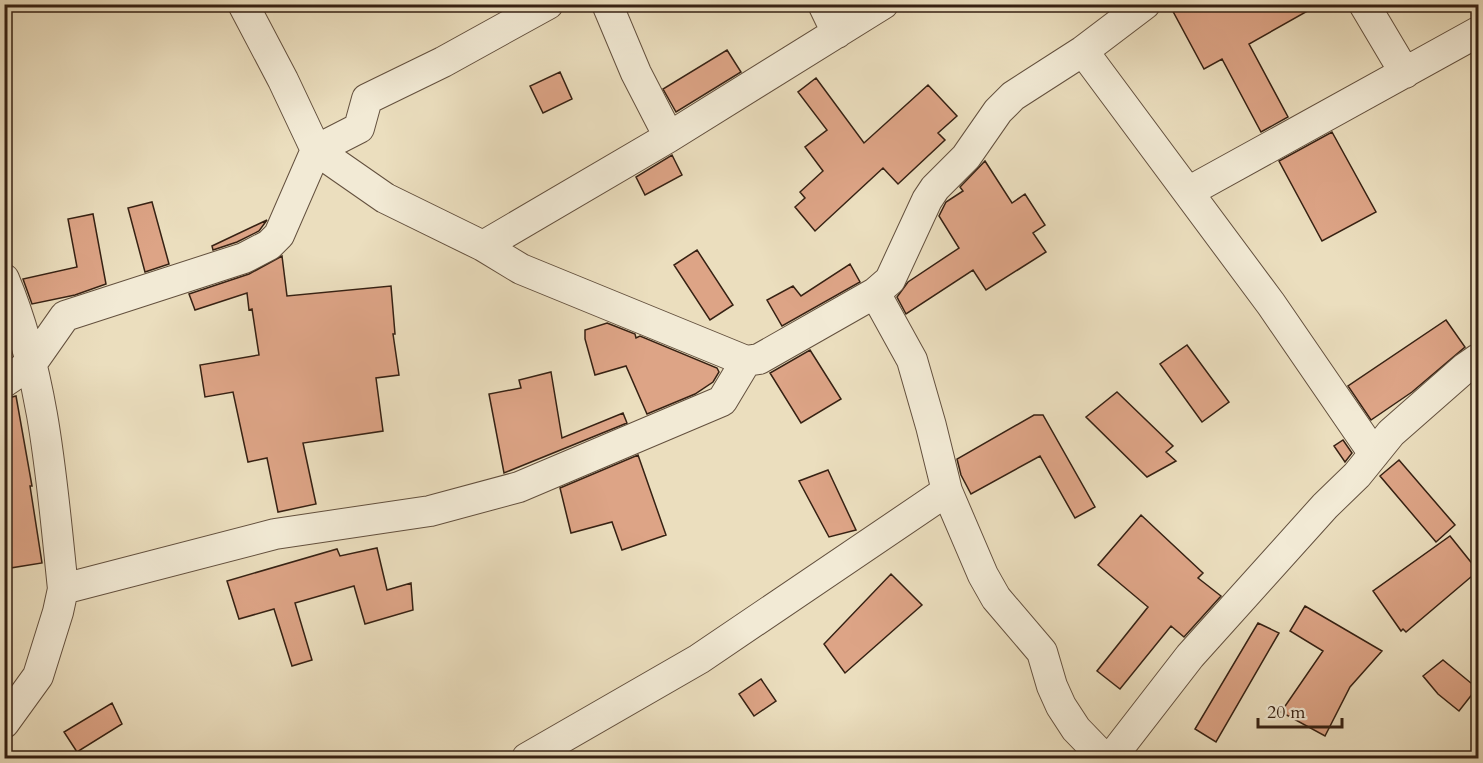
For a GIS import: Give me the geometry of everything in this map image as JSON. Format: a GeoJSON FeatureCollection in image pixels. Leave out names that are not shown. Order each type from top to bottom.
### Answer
{"type":"FeatureCollection","features":[{"type":"Feature","properties":{"kind":"street"},"geometry":{"type":"LineString","coordinates":[[243,4],[316,150],[385,198],[483,246],[521,269],[746,361],[759,359],[875,293],[890,280],[927,200],[935,188],[966,157],[998,111],[1013,96],[1083,51],[1130,9]]}},
{"type":"Feature","properties":{"kind":"street"},"geometry":{"type":"LineString","coordinates":[[4,382],[32,363],[65,316],[227,264],[269,245],[279,235],[286,221],[316,150],[359,128],[367,99],[443,62],[548,4]]}},
{"type":"Feature","properties":{"kind":"street"},"geometry":{"type":"LineString","coordinates":[[607,4],[636,73],[669,137]]}},
{"type":"Feature","properties":{"kind":"street"},"geometry":{"type":"LineString","coordinates":[[823,4],[837,33]]}},
{"type":"Feature","properties":{"kind":"street"},"geometry":{"type":"LineString","coordinates":[[483,246],[669,137],[883,4]]}},
{"type":"Feature","properties":{"kind":"street"},"geometry":{"type":"LineString","coordinates":[[1364,4],[1405,73]]}},
{"type":"Feature","properties":{"kind":"street"},"geometry":{"type":"LineString","coordinates":[[1188,192],[1479,32]]}},
{"type":"Feature","properties":{"kind":"street"},"geometry":{"type":"LineString","coordinates":[[1083,51],[1271,304],[1374,454]]}},
{"type":"Feature","properties":{"kind":"street"},"geometry":{"type":"LineString","coordinates":[[4,279],[17,309],[32,363],[47,440],[63,589],[38,676],[4,723]]}},
{"type":"Feature","properties":{"kind":"street"},"geometry":{"type":"LineString","coordinates":[[875,293],[912,360],[947,491],[983,575],[992,590],[1042,652],[1052,686],[1061,706],[1076,729],[1104,759]]}},
{"type":"Feature","properties":{"kind":"street"},"geometry":{"type":"LineString","coordinates":[[1111,759],[1190,656],[1324,506],[1357,475],[1399,426],[1465,368],[1479,359]]}},
{"type":"Feature","properties":{"kind":"street"},"geometry":{"type":"LineString","coordinates":[[63,589],[275,534],[430,511],[519,487],[722,401],[746,361]]}},
{"type":"Feature","properties":{"kind":"street"},"geometry":{"type":"LineString","coordinates":[[527,759],[699,659],[947,491]]}},
{"type":"Feature","properties":{"kind":"building"},"geometry":{"type":"Polygon","coordinates":[[[1169,4],[1320,4],[1249,44],[1288,117],[1261,132],[1222,59],[1204,69],[1169,4]]]}},
{"type":"Feature","properties":{"kind":"building"},"geometry":{"type":"Polygon","coordinates":[[[727,50],[741,72],[676,112],[663,89],[727,50]]]}},
{"type":"Feature","properties":{"kind":"building"},"geometry":{"type":"Polygon","coordinates":[[[560,72],[572,99],[543,113],[530,86],[560,72]]]}},
{"type":"Feature","properties":{"kind":"building"},"geometry":{"type":"Polygon","coordinates":[[[816,78],[864,143],[928,85],[957,116],[938,133],[945,140],[898,184],[883,168],[815,231],[795,207],[805,198],[800,192],[823,171],[805,147],[827,130],[798,92],[816,78]]]}},
{"type":"Feature","properties":{"kind":"building"},"geometry":{"type":"Polygon","coordinates":[[[1332,132],[1376,212],[1322,241],[1279,161],[1332,132]]]}},
{"type":"Feature","properties":{"kind":"building"},"geometry":{"type":"Polygon","coordinates":[[[672,155],[682,175],[645,195],[636,177],[672,155]]]}},
{"type":"Feature","properties":{"kind":"building"},"geometry":{"type":"Polygon","coordinates":[[[985,161],[1012,203],[1025,194],[1045,225],[1033,233],[1046,252],[986,290],[973,270],[906,314],[897,297],[908,282],[959,248],[939,216],[946,202],[963,191],[960,187],[985,161]]]}},
{"type":"Feature","properties":{"kind":"building"},"geometry":{"type":"Polygon","coordinates":[[[152,202],[169,264],[145,272],[128,208],[152,202]]]}},
{"type":"Feature","properties":{"kind":"building"},"geometry":{"type":"Polygon","coordinates":[[[93,214],[106,284],[75,295],[32,304],[23,279],[77,267],[68,219],[93,214]]]}},
{"type":"Feature","properties":{"kind":"building"},"geometry":{"type":"Polygon","coordinates":[[[267,220],[259,231],[213,250],[212,246],[267,220]]]}},
{"type":"Feature","properties":{"kind":"building"},"geometry":{"type":"Polygon","coordinates":[[[697,250],[733,305],[710,320],[674,265],[697,250]]]}},
{"type":"Feature","properties":{"kind":"building"},"geometry":{"type":"Polygon","coordinates":[[[282,256],[287,296],[391,286],[395,334],[393,334],[399,375],[376,378],[383,431],[303,443],[316,504],[278,512],[267,458],[248,462],[233,392],[205,397],[200,365],[259,355],[252,309],[249,310],[247,293],[195,310],[189,294],[249,274],[282,256]]]}},
{"type":"Feature","properties":{"kind":"building"},"geometry":{"type":"Polygon","coordinates":[[[850,264],[860,282],[782,326],[767,300],[793,286],[801,296],[850,264]]]}},
{"type":"Feature","properties":{"kind":"building"},"geometry":{"type":"Polygon","coordinates":[[[1446,320],[1465,347],[1412,392],[1371,420],[1348,386],[1446,320]]]}},
{"type":"Feature","properties":{"kind":"building"},"geometry":{"type":"Polygon","coordinates":[[[607,323],[635,334],[636,338],[640,336],[717,368],[719,372],[713,382],[695,394],[647,414],[626,366],[595,375],[585,339],[585,330],[607,323]]]}},
{"type":"Feature","properties":{"kind":"building"},"geometry":{"type":"Polygon","coordinates":[[[1187,345],[1229,402],[1202,422],[1160,364],[1187,345]]]}},
{"type":"Feature","properties":{"kind":"building"},"geometry":{"type":"Polygon","coordinates":[[[810,350],[841,399],[801,423],[770,373],[810,350]]]}},
{"type":"Feature","properties":{"kind":"building"},"geometry":{"type":"Polygon","coordinates":[[[551,372],[562,438],[623,413],[627,423],[504,473],[489,394],[521,388],[519,380],[551,372]]]}},
{"type":"Feature","properties":{"kind":"building"},"geometry":{"type":"Polygon","coordinates":[[[1117,392],[1173,446],[1166,452],[1176,461],[1147,477],[1086,417],[1117,392]]]}},
{"type":"Feature","properties":{"kind":"building"},"geometry":{"type":"Polygon","coordinates":[[[16,396],[32,486],[30,486],[42,563],[4,569],[4,399],[16,396]]]}},
{"type":"Feature","properties":{"kind":"building"},"geometry":{"type":"Polygon","coordinates":[[[1034,415],[1043,415],[1095,507],[1075,518],[1040,456],[971,494],[961,475],[957,459],[1034,415]]]}},
{"type":"Feature","properties":{"kind":"building"},"geometry":{"type":"Polygon","coordinates":[[[1343,440],[1352,453],[1345,462],[1334,446],[1343,440]]]}},
{"type":"Feature","properties":{"kind":"building"},"geometry":{"type":"Polygon","coordinates":[[[638,455],[666,535],[622,550],[612,522],[571,533],[560,488],[638,455]]]}},
{"type":"Feature","properties":{"kind":"building"},"geometry":{"type":"Polygon","coordinates":[[[1399,460],[1455,525],[1436,542],[1380,476],[1399,460]]]}},
{"type":"Feature","properties":{"kind":"building"},"geometry":{"type":"Polygon","coordinates":[[[828,470],[856,530],[829,537],[799,481],[828,470]]]}},
{"type":"Feature","properties":{"kind":"building"},"geometry":{"type":"Polygon","coordinates":[[[1141,515],[1203,573],[1198,578],[1221,596],[1184,637],[1171,626],[1120,689],[1097,671],[1148,607],[1098,565],[1141,515]]]}},
{"type":"Feature","properties":{"kind":"building"},"geometry":{"type":"Polygon","coordinates":[[[1450,536],[1478,571],[1406,632],[1403,629],[1401,631],[1373,591],[1450,536]]]}},
{"type":"Feature","properties":{"kind":"building"},"geometry":{"type":"Polygon","coordinates":[[[377,548],[387,590],[411,583],[413,610],[365,624],[354,586],[295,603],[312,660],[292,666],[274,609],[239,619],[227,581],[337,549],[340,556],[377,548]]]}},
{"type":"Feature","properties":{"kind":"building"},"geometry":{"type":"Polygon","coordinates":[[[891,574],[922,605],[845,673],[824,644],[891,574]]]}},
{"type":"Feature","properties":{"kind":"building"},"geometry":{"type":"Polygon","coordinates":[[[1305,606],[1382,651],[1350,687],[1325,736],[1281,712],[1323,651],[1290,631],[1305,606]]]}},
{"type":"Feature","properties":{"kind":"building"},"geometry":{"type":"Polygon","coordinates":[[[1258,623],[1279,633],[1216,742],[1195,729],[1258,623]]]}},
{"type":"Feature","properties":{"kind":"building"},"geometry":{"type":"Polygon","coordinates":[[[1443,660],[1477,688],[1459,711],[1438,694],[1423,676],[1443,660]]]}},
{"type":"Feature","properties":{"kind":"building"},"geometry":{"type":"Polygon","coordinates":[[[761,679],[776,701],[754,716],[739,694],[761,679]]]}},
{"type":"Feature","properties":{"kind":"building"},"geometry":{"type":"Polygon","coordinates":[[[112,703],[122,724],[77,752],[64,732],[112,703]]]}}]}
